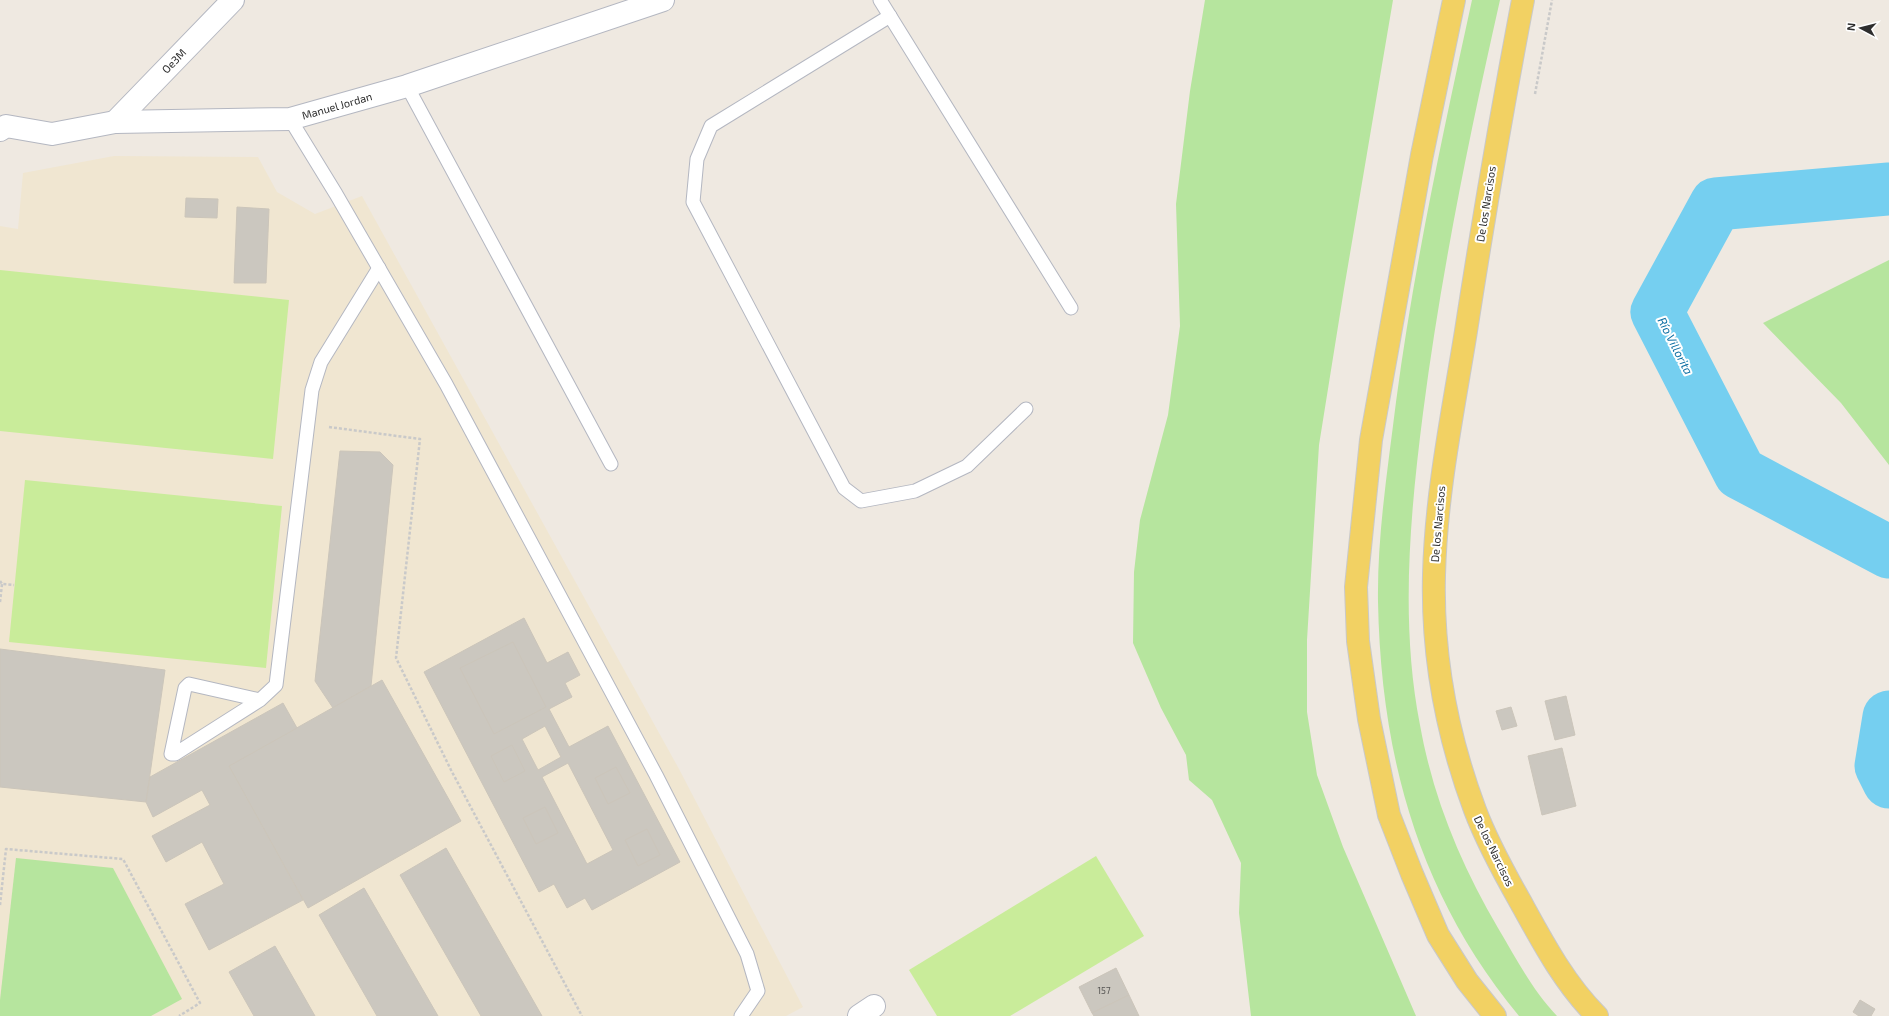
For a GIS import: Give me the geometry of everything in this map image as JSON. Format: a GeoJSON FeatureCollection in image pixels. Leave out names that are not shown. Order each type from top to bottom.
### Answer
{"type":"FeatureCollection","features":[{"type":"Feature","properties":{"kind":"main road"},"geometry":{"type":"LineString","coordinates":[[1454,0],[1422,155],[1371,440],[1356,587],[1357,618],[1358,641],[1369,719],[1389,815],[1438,935],[1467,981],[1495,1016]]}},
{"type":"Feature","properties":{"kind":"main road","name":"De los Narcisos"},"geometry":{"type":"LineString","coordinates":[[1523,0],[1494,151],[1442,481],[1434,574],[1435,633],[1444,698],[1458,762],[1476,812],[1497,860],[1549,953],[1566,978],[1597,1016]]}},
{"type":"Feature","properties":{"kind":"street","name":"Oe3M"},"geometry":{"type":"LineString","coordinates":[[115,122],[233,0]]}},
{"type":"Feature","properties":{"kind":"street","name":"Manuel Jordan"},"geometry":{"type":"LineString","coordinates":[[2,125],[52,134],[115,122],[290,119],[407,86],[663,0]]}},
{"type":"Feature","properties":{"kind":"lane"},"geometry":{"type":"LineString","coordinates":[[880,0],[1071,308]]}},
{"type":"Feature","properties":{"kind":"lane"},"geometry":{"type":"LineString","coordinates":[[890,16],[712,126],[697,159],[693,202],[844,488],[861,501],[914,491],[967,466],[1026,409]]}},
{"type":"Feature","properties":{"kind":"lane"},"geometry":{"type":"LineString","coordinates":[[407,86],[611,464]]}},
{"type":"Feature","properties":{"kind":"lane"},"geometry":{"type":"LineString","coordinates":[[290,119],[446,384],[645,754],[747,954],[758,991],[741,1016]]}},
{"type":"Feature","properties":{"kind":"lane"},"geometry":{"type":"LineString","coordinates":[[260,700],[189,684],[185,688],[171,754],[175,754],[260,700],[276,685],[312,390],[321,362],[379,268]]}},
{"type":"Feature","properties":{"kind":"path"},"geometry":{"type":"LineString","coordinates":[[1533,100],[1552,0]]}},
{"type":"Feature","properties":{"kind":"path"},"geometry":{"type":"LineString","coordinates":[[309,424],[420,439],[396,658],[451,770],[582,1016]]}},
{"type":"Feature","properties":{"kind":"path"},"geometry":{"type":"LineString","coordinates":[[0,602],[1,583],[14,585]]}},
{"type":"Feature","properties":{"kind":"path"},"geometry":{"type":"LineString","coordinates":[[0,905],[6,849],[123,859],[200,1003],[179,1016]]}},
{"type":"Feature","properties":{"kind":"shaded area"},"geometry":{"type":"Polygon","coordinates":[[[114,156],[258,157],[277,192],[315,214],[362,196],[679,769],[803,1007],[786,1016],[0,1016],[0,226],[18,229],[23,173],[114,156]]]}},
{"type":"Feature","properties":{"kind":"green space"},"geometry":{"type":"Polygon","coordinates":[[[1205,0],[1393,0],[1319,445],[1307,640],[1307,712],[1317,775],[1343,847],[1416,1016],[1251,1016],[1239,913],[1241,863],[1212,800],[1189,780],[1186,755],[1161,708],[1133,643],[1134,572],[1140,520],[1168,415],[1180,326],[1176,204],[1190,91],[1205,0]]]}},
{"type":"Feature","properties":{"kind":"green space"},"geometry":{"type":"Polygon","coordinates":[[[1472,0],[1500,0],[1477,103],[1447,257],[1430,361],[1418,452],[1411,530],[1409,569],[1410,648],[1420,725],[1432,779],[1450,830],[1472,880],[1498,928],[1532,985],[1557,1016],[1519,1016],[1484,970],[1455,922],[1431,873],[1412,822],[1398,769],[1387,715],[1381,659],[1378,602],[1379,552],[1403,351],[1420,250],[1472,0]]]}},
{"type":"Feature","properties":{"kind":"green space"},"geometry":{"type":"Polygon","coordinates":[[[1889,260],[1889,465],[1841,403],[1763,323],[1889,260]]]}},
{"type":"Feature","properties":{"kind":"green space"},"geometry":{"type":"Polygon","coordinates":[[[0,270],[289,300],[273,459],[0,431],[0,270]]]}},
{"type":"Feature","properties":{"kind":"green space"},"geometry":{"type":"Polygon","coordinates":[[[25,480],[282,506],[266,668],[9,642],[25,480]]]}},
{"type":"Feature","properties":{"kind":"green space"},"geometry":{"type":"Polygon","coordinates":[[[1096,856],[1144,936],[1010,1016],[937,1016],[909,970],[1096,856]]]}},
{"type":"Feature","properties":{"kind":"green space"},"geometry":{"type":"Polygon","coordinates":[[[16,858],[113,868],[182,999],[151,1016],[0,1016],[0,1000],[16,858]]]}},
{"type":"Feature","properties":{"kind":"building"},"geometry":{"type":"Polygon","coordinates":[[[186,198],[218,199],[217,218],[185,217],[186,198]]]}},
{"type":"Feature","properties":{"kind":"building"},"geometry":{"type":"Polygon","coordinates":[[[237,207],[269,209],[266,283],[234,283],[237,207]]]}},
{"type":"Feature","properties":{"kind":"building"},"geometry":{"type":"Polygon","coordinates":[[[340,451],[380,452],[393,465],[371,686],[333,708],[315,681],[340,451]]]}},
{"type":"Feature","properties":{"kind":"building"},"geometry":{"type":"Polygon","coordinates":[[[524,618],[547,663],[568,652],[580,675],[565,683],[572,697],[549,709],[569,747],[608,726],[680,862],[592,910],[585,898],[567,908],[554,884],[539,892],[424,672],[524,618]],[[545,726],[522,739],[538,770],[561,757],[545,726]],[[568,763],[542,777],[587,864],[613,850],[568,763]]]}},
{"type":"Feature","properties":{"kind":"building"},"geometry":{"type":"Polygon","coordinates":[[[513,642],[546,707],[494,734],[460,668],[513,642]]]}},
{"type":"Feature","properties":{"kind":"building"},"geometry":{"type":"Polygon","coordinates":[[[0,649],[165,670],[146,802],[0,787],[0,649]]]}},
{"type":"Feature","properties":{"kind":"building"},"geometry":{"type":"Polygon","coordinates":[[[382,680],[461,821],[308,908],[229,766],[382,680]]]}},
{"type":"Feature","properties":{"kind":"building"},"geometry":{"type":"Polygon","coordinates":[[[1566,696],[1575,735],[1555,740],[1545,701],[1566,696]]]}},
{"type":"Feature","properties":{"kind":"building"},"geometry":{"type":"Polygon","coordinates":[[[283,703],[297,728],[229,766],[303,900],[209,950],[185,904],[224,884],[202,842],[166,862],[152,836],[210,805],[202,790],[153,817],[146,802],[150,777],[283,703]]]}},
{"type":"Feature","properties":{"kind":"building"},"geometry":{"type":"Polygon","coordinates":[[[1511,707],[1517,726],[1502,730],[1496,711],[1511,707]]]}},
{"type":"Feature","properties":{"kind":"building"},"geometry":{"type":"Polygon","coordinates":[[[512,745],[525,771],[504,782],[491,756],[512,745]]]}},
{"type":"Feature","properties":{"kind":"building"},"geometry":{"type":"Polygon","coordinates":[[[1562,748],[1576,806],[1542,815],[1528,756],[1562,748]]]}},
{"type":"Feature","properties":{"kind":"building"},"geometry":{"type":"Polygon","coordinates":[[[616,767],[630,793],[608,804],[595,778],[616,767]]]}},
{"type":"Feature","properties":{"kind":"building"},"geometry":{"type":"Polygon","coordinates":[[[545,807],[558,833],[536,844],[523,818],[545,807]]]}},
{"type":"Feature","properties":{"kind":"building"},"geometry":{"type":"Polygon","coordinates":[[[647,829],[660,855],[638,866],[625,840],[647,829]]]}},
{"type":"Feature","properties":{"kind":"building"},"geometry":{"type":"Polygon","coordinates":[[[446,848],[542,1016],[481,1016],[400,875],[446,848]]]}},
{"type":"Feature","properties":{"kind":"building"},"geometry":{"type":"Polygon","coordinates":[[[364,888],[438,1016],[377,1016],[319,915],[364,888]]]}},
{"type":"Feature","properties":{"kind":"building"},"geometry":{"type":"Polygon","coordinates":[[[275,946],[315,1016],[254,1016],[229,972],[275,946]]]}},
{"type":"Feature","properties":{"kind":"building"},"geometry":{"type":"Polygon","coordinates":[[[1116,968],[1129,995],[1092,1013],[1079,987],[1116,968]]]}},
{"type":"Feature","properties":{"kind":"building"},"geometry":{"type":"Polygon","coordinates":[[[1129,995],[1139,1016],[1094,1016],[1092,1013],[1129,995]]]}},
{"type":"Feature","properties":{"kind":"building"},"geometry":{"type":"Polygon","coordinates":[[[1860,1000],[1875,1009],[1871,1016],[1859,1016],[1853,1012],[1860,1000]]]}},
{"type":"Feature","properties":{"kind":"waterway","name":"Río Villorita"},"geometry":{"type":"LineString","coordinates":[[1889,189],[1716,204],[1657,312],[1740,473],[1889,552]]}},
{"type":"Feature","properties":{"kind":"waterway","name":"Río Villorita"},"geometry":{"type":"LineString","coordinates":[[1889,717],[1881,766],[1889,782]]}}]}
